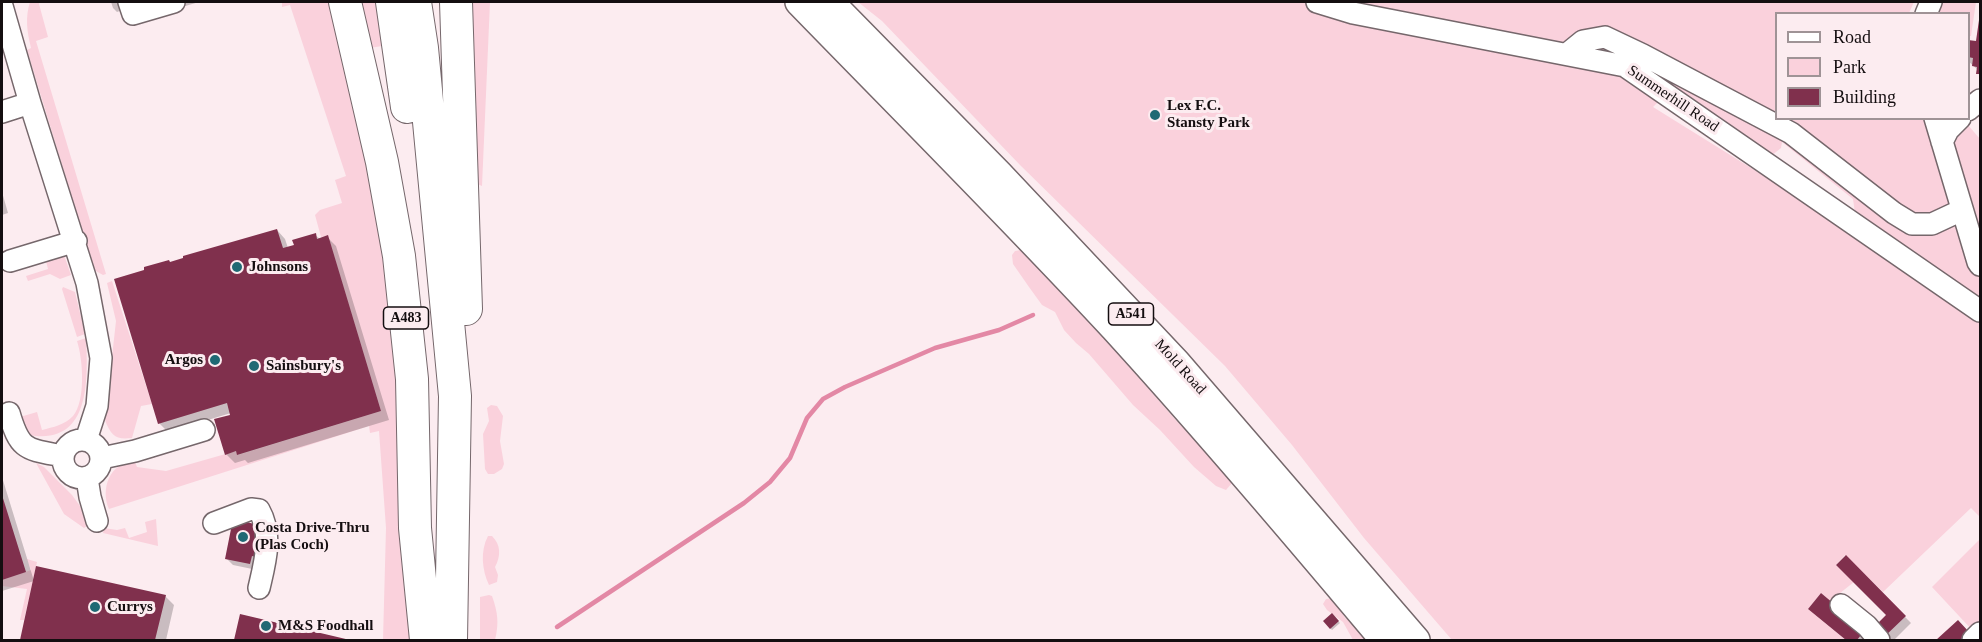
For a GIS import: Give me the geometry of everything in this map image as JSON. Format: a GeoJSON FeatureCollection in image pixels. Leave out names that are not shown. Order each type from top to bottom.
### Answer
{"type":"FeatureCollection","features":[{"type":"Feature","properties":{"kind":"highway","name":"A483"},"geometry":{"type":"LineString","coordinates":[[345,2],[382,162],[399,256],[412,379],[415,528],[428,640]]}},
{"type":"Feature","properties":{"kind":"highway","name":"A483"},"geometry":{"type":"LineString","coordinates":[[392,2],[415,172],[426,360],[431,522],[428,640]]}},
{"type":"Feature","properties":{"kind":"highway","name":"A483"},"geometry":{"type":"LineString","coordinates":[[415,2],[422,48],[455,396],[453,640]]}},
{"type":"Feature","properties":{"kind":"highway","name":"A483"},"geometry":{"type":"LineString","coordinates":[[453,640],[463,562],[468,452],[467,329],[456,2]]}},
{"type":"Feature","properties":{"kind":"main road","name":"Mold Road"},"geometry":{"type":"LineString","coordinates":[[799,2],[881,70],[999,174],[1177,363],[1416,640]]}},
{"type":"Feature","properties":{"kind":"main road","name":"Mold Road"},"geometry":{"type":"LineString","coordinates":[[830,2],[881,70],[1201,425],[1384,640]]}},
{"type":"Feature","properties":{"kind":"street"},"geometry":{"type":"LineString","coordinates":[[128,4],[174,2]]}},
{"type":"Feature","properties":{"kind":"street","name":"Summerhill Road"},"geometry":{"type":"LineString","coordinates":[[1317,2],[1353,13],[1625,66],[1980,311]]}},
{"type":"Feature","properties":{"kind":"street"},"geometry":{"type":"LineString","coordinates":[[2,6],[30,103],[76,241],[87,283],[100,358],[97,406],[86,440]]}},
{"type":"Feature","properties":{"kind":"street"},"geometry":{"type":"LineString","coordinates":[[1567,54],[1583,41],[1605,37],[1643,55],[1791,133],[1894,213],[1912,224],[1932,224],[1962,210]]}},
{"type":"Feature","properties":{"kind":"street"},"geometry":{"type":"LineString","coordinates":[[2,112],[30,103]]}},
{"type":"Feature","properties":{"kind":"street"},"geometry":{"type":"LineString","coordinates":[[1936,120],[1980,265]]}},
{"type":"Feature","properties":{"kind":"street"},"geometry":{"type":"LineString","coordinates":[[1942,142],[1948,130],[1958,120]]}},
{"type":"Feature","properties":{"kind":"street"},"geometry":{"type":"LineString","coordinates":[[10,261],[76,241]]}},
{"type":"Feature","properties":{"kind":"street"},"geometry":{"type":"LineString","coordinates":[[8,425],[18,439],[30,449],[63,456]]}},
{"type":"Feature","properties":{"kind":"street"},"geometry":{"type":"LineString","coordinates":[[102,458],[135,452],[204,430]]}},
{"type":"Feature","properties":{"kind":"street"},"geometry":{"type":"LineString","coordinates":[[86,440],[97,446],[102,458],[98,470],[87,478],[81,478],[69,474],[63,463],[63,456],[68,445],[86,440]]}},
{"type":"Feature","properties":{"kind":"street"},"geometry":{"type":"LineString","coordinates":[[87,478],[97,521]]}},
{"type":"Feature","properties":{"kind":"street"},"geometry":{"type":"LineString","coordinates":[[214,523],[251,509],[259,510],[267,530],[267,552],[259,588]]}},
{"type":"Feature","properties":{"kind":"street"},"geometry":{"type":"LineString","coordinates":[[1841,605],[1867,626],[1879,640]]}},
{"type":"Feature","properties":{"kind":"street"},"geometry":{"type":"LineString","coordinates":[[1973,640],[1980,633]]}},
{"type":"Feature","properties":{"kind":"green space"},"geometry":{"type":"Polygon","coordinates":[[[30,2],[40,2],[48,37],[36,41],[106,274],[103,275],[94,270],[27,50],[31,48],[27,25],[30,2]]]}},
{"type":"Feature","properties":{"kind":"green space"},"geometry":{"type":"Polygon","coordinates":[[[282,2],[335,2],[395,259],[411,640],[383,640],[386,528],[379,431],[370,433],[369,426],[109,509],[107,501],[109,478],[113,471],[126,463],[135,462],[137,467],[166,471],[236,451],[238,455],[381,411],[328,236],[321,237],[315,215],[320,210],[342,203],[335,180],[346,176],[290,5],[282,7],[282,2]]]}},
{"type":"Feature","properties":{"kind":"green space"},"geometry":{"type":"Polygon","coordinates":[[[353,2],[375,2],[382,46],[364,49],[353,2]]]}},
{"type":"Feature","properties":{"kind":"green space"},"geometry":{"type":"Polygon","coordinates":[[[466,2],[490,2],[482,186],[475,183],[466,2]]]}},
{"type":"Feature","properties":{"kind":"green space"},"geometry":{"type":"Polygon","coordinates":[[[858,2],[1914,2],[1909,12],[1775,12],[1775,120],[1925,120],[1952,207],[1945,212],[1926,219],[1906,215],[1805,137],[1737,100],[1732,108],[1755,118],[1890,218],[1910,228],[1932,228],[1954,220],[1969,270],[1980,277],[1980,299],[1973,298],[1952,279],[1855,213],[1853,199],[1782,142],[1781,148],[1771,156],[1662,98],[1653,107],[1809,204],[1822,196],[1865,224],[1870,240],[1897,249],[1960,289],[1980,321],[1980,517],[1971,508],[1883,592],[1845,555],[1836,565],[1854,582],[1830,601],[1821,593],[1808,609],[1846,640],[1452,640],[1364,538],[1292,445],[1225,366],[1020,165],[882,21],[858,2]]]}},
{"type":"Feature","properties":{"kind":"green space"},"geometry":{"type":"Polygon","coordinates":[[[1934,2],[1976,2],[1971,36],[1970,12],[1929,12],[1934,2]]]}},
{"type":"Feature","properties":{"kind":"green space"},"geometry":{"type":"Polygon","coordinates":[[[1968,125],[1980,139],[1980,251],[1952,142],[1968,125]]]}},
{"type":"Feature","properties":{"kind":"green space"},"geometry":{"type":"Polygon","coordinates":[[[1021,250],[1080,311],[1174,418],[1220,465],[1232,483],[1226,490],[1216,486],[1194,467],[1064,330],[1055,312],[1042,305],[1013,264],[1012,255],[1015,251],[1021,250]]]}},
{"type":"Feature","properties":{"kind":"green space"},"geometry":{"type":"Polygon","coordinates":[[[64,255],[71,275],[60,279],[50,274],[28,281],[26,276],[48,269],[46,261],[64,255]]]}},
{"type":"Feature","properties":{"kind":"green space"},"geometry":{"type":"Polygon","coordinates":[[[112,281],[152,404],[141,406],[132,438],[115,436],[105,420],[116,321],[107,283],[112,281]]]}},
{"type":"Feature","properties":{"kind":"green space"},"geometry":{"type":"Polygon","coordinates":[[[63,287],[75,292],[85,334],[77,337],[62,289],[63,287]]]}},
{"type":"Feature","properties":{"kind":"green space"},"geometry":{"type":"Polygon","coordinates":[[[86,338],[85,390],[82,406],[75,420],[64,430],[49,436],[29,435],[20,417],[37,412],[42,430],[66,422],[73,416],[82,390],[81,358],[77,341],[86,338]]]}},
{"type":"Feature","properties":{"kind":"green space"},"geometry":{"type":"Polygon","coordinates":[[[491,405],[497,406],[503,416],[500,441],[504,464],[502,469],[494,474],[488,474],[485,469],[483,434],[489,421],[487,408],[491,405]]]}},
{"type":"Feature","properties":{"kind":"green space"},"geometry":{"type":"Polygon","coordinates":[[[36,463],[44,467],[72,495],[80,506],[87,526],[84,528],[64,514],[36,463]]]}},
{"type":"Feature","properties":{"kind":"green space"},"geometry":{"type":"Polygon","coordinates":[[[156,519],[158,546],[103,533],[104,528],[117,530],[125,528],[129,538],[147,532],[145,522],[156,519]]]}},
{"type":"Feature","properties":{"kind":"green space"},"geometry":{"type":"Polygon","coordinates":[[[488,536],[495,539],[499,551],[495,567],[498,575],[497,582],[489,585],[483,560],[488,536]]]}},
{"type":"Feature","properties":{"kind":"green space"},"geometry":{"type":"Polygon","coordinates":[[[1980,539],[1980,624],[1973,631],[1932,587],[1980,539]]]}},
{"type":"Feature","properties":{"kind":"green space"},"geometry":{"type":"Polygon","coordinates":[[[27,559],[37,562],[24,620],[20,620],[27,589],[2,586],[2,580],[31,570],[27,559]]]}},
{"type":"Feature","properties":{"kind":"green space"},"geometry":{"type":"Polygon","coordinates":[[[492,596],[497,613],[495,640],[480,640],[480,597],[492,596]]]}},
{"type":"Feature","properties":{"kind":"green space"},"geometry":{"type":"Polygon","coordinates":[[[1334,598],[1345,618],[1379,640],[1353,640],[1343,622],[1323,604],[1326,599],[1334,598]]]}},
{"type":"Feature","properties":{"kind":"building"},"geometry":{"type":"Polygon","coordinates":[[[1980,20],[1980,74],[1976,74],[1977,67],[1972,66],[1973,58],[1970,57],[1970,40],[1976,41],[1980,20]]]}},
{"type":"Feature","properties":{"kind":"building","name":"Sainsbury's"},"geometry":{"type":"Polygon","coordinates":[[[277,229],[283,248],[294,245],[292,240],[316,233],[317,239],[328,235],[381,411],[237,455],[236,451],[225,455],[214,419],[230,415],[227,403],[158,424],[114,279],[144,270],[144,267],[169,260],[170,262],[183,258],[183,256],[277,229]]]}},
{"type":"Feature","properties":{"kind":"building"},"geometry":{"type":"Polygon","coordinates":[[[2,495],[26,572],[2,580],[2,495]]]}},
{"type":"Feature","properties":{"kind":"building","name":"Costa Drive-Thru (Plas Coch)"},"geometry":{"type":"Polygon","coordinates":[[[233,519],[259,525],[254,549],[258,549],[256,557],[252,556],[250,564],[225,559],[233,519]]]}},
{"type":"Feature","properties":{"kind":"building"},"geometry":{"type":"Polygon","coordinates":[[[1846,555],[1906,616],[1883,638],[1873,628],[1886,615],[1836,565],[1846,555]]]}},
{"type":"Feature","properties":{"kind":"building","name":"Currys"},"geometry":{"type":"Polygon","coordinates":[[[36,566],[166,595],[155,640],[20,640],[36,566]]]}},
{"type":"Feature","properties":{"kind":"building"},"geometry":{"type":"Polygon","coordinates":[[[1821,593],[1865,630],[1857,640],[1846,640],[1808,609],[1821,593]]]}},
{"type":"Feature","properties":{"kind":"building"},"geometry":{"type":"Polygon","coordinates":[[[1332,613],[1339,621],[1330,629],[1323,621],[1332,613]]]}},
{"type":"Feature","properties":{"kind":"building","name":"M&S Foodhall"},"geometry":{"type":"Polygon","coordinates":[[[240,614],[350,640],[234,640],[240,614]]]}},
{"type":"Feature","properties":{"kind":"building"},"geometry":{"type":"Polygon","coordinates":[[[1958,620],[1969,632],[1960,640],[1936,640],[1958,620]]]}},
{"type":"Feature","properties":{"kind":"waterway"},"geometry":{"type":"LineString","coordinates":[[557,627],[744,503],[770,482],[790,458],[807,418],[823,399],[845,387],[935,348],[999,330],[1033,315]]}},
{"type":"Feature","properties":{"kind":"place","name":"Lex F.C. Stansty Park"},"geometry":{"type":"Point","coordinates":[1155,115]}},
{"type":"Feature","properties":{"kind":"place","name":"Johnsons"},"geometry":{"type":"Point","coordinates":[237,267]}},
{"type":"Feature","properties":{"kind":"place","name":"Argos"},"geometry":{"type":"Point","coordinates":[215,360]}},
{"type":"Feature","properties":{"kind":"place","name":"Sainsbury's"},"geometry":{"type":"Point","coordinates":[254,366]}},
{"type":"Feature","properties":{"kind":"place","name":"Costa Drive-Thru (Plas Coch)"},"geometry":{"type":"Point","coordinates":[243,537]}},
{"type":"Feature","properties":{"kind":"place","name":"Currys"},"geometry":{"type":"Point","coordinates":[95,607]}},
{"type":"Feature","properties":{"kind":"place","name":"M&S Foodhall"},"geometry":{"type":"Point","coordinates":[266,626]}}]}
